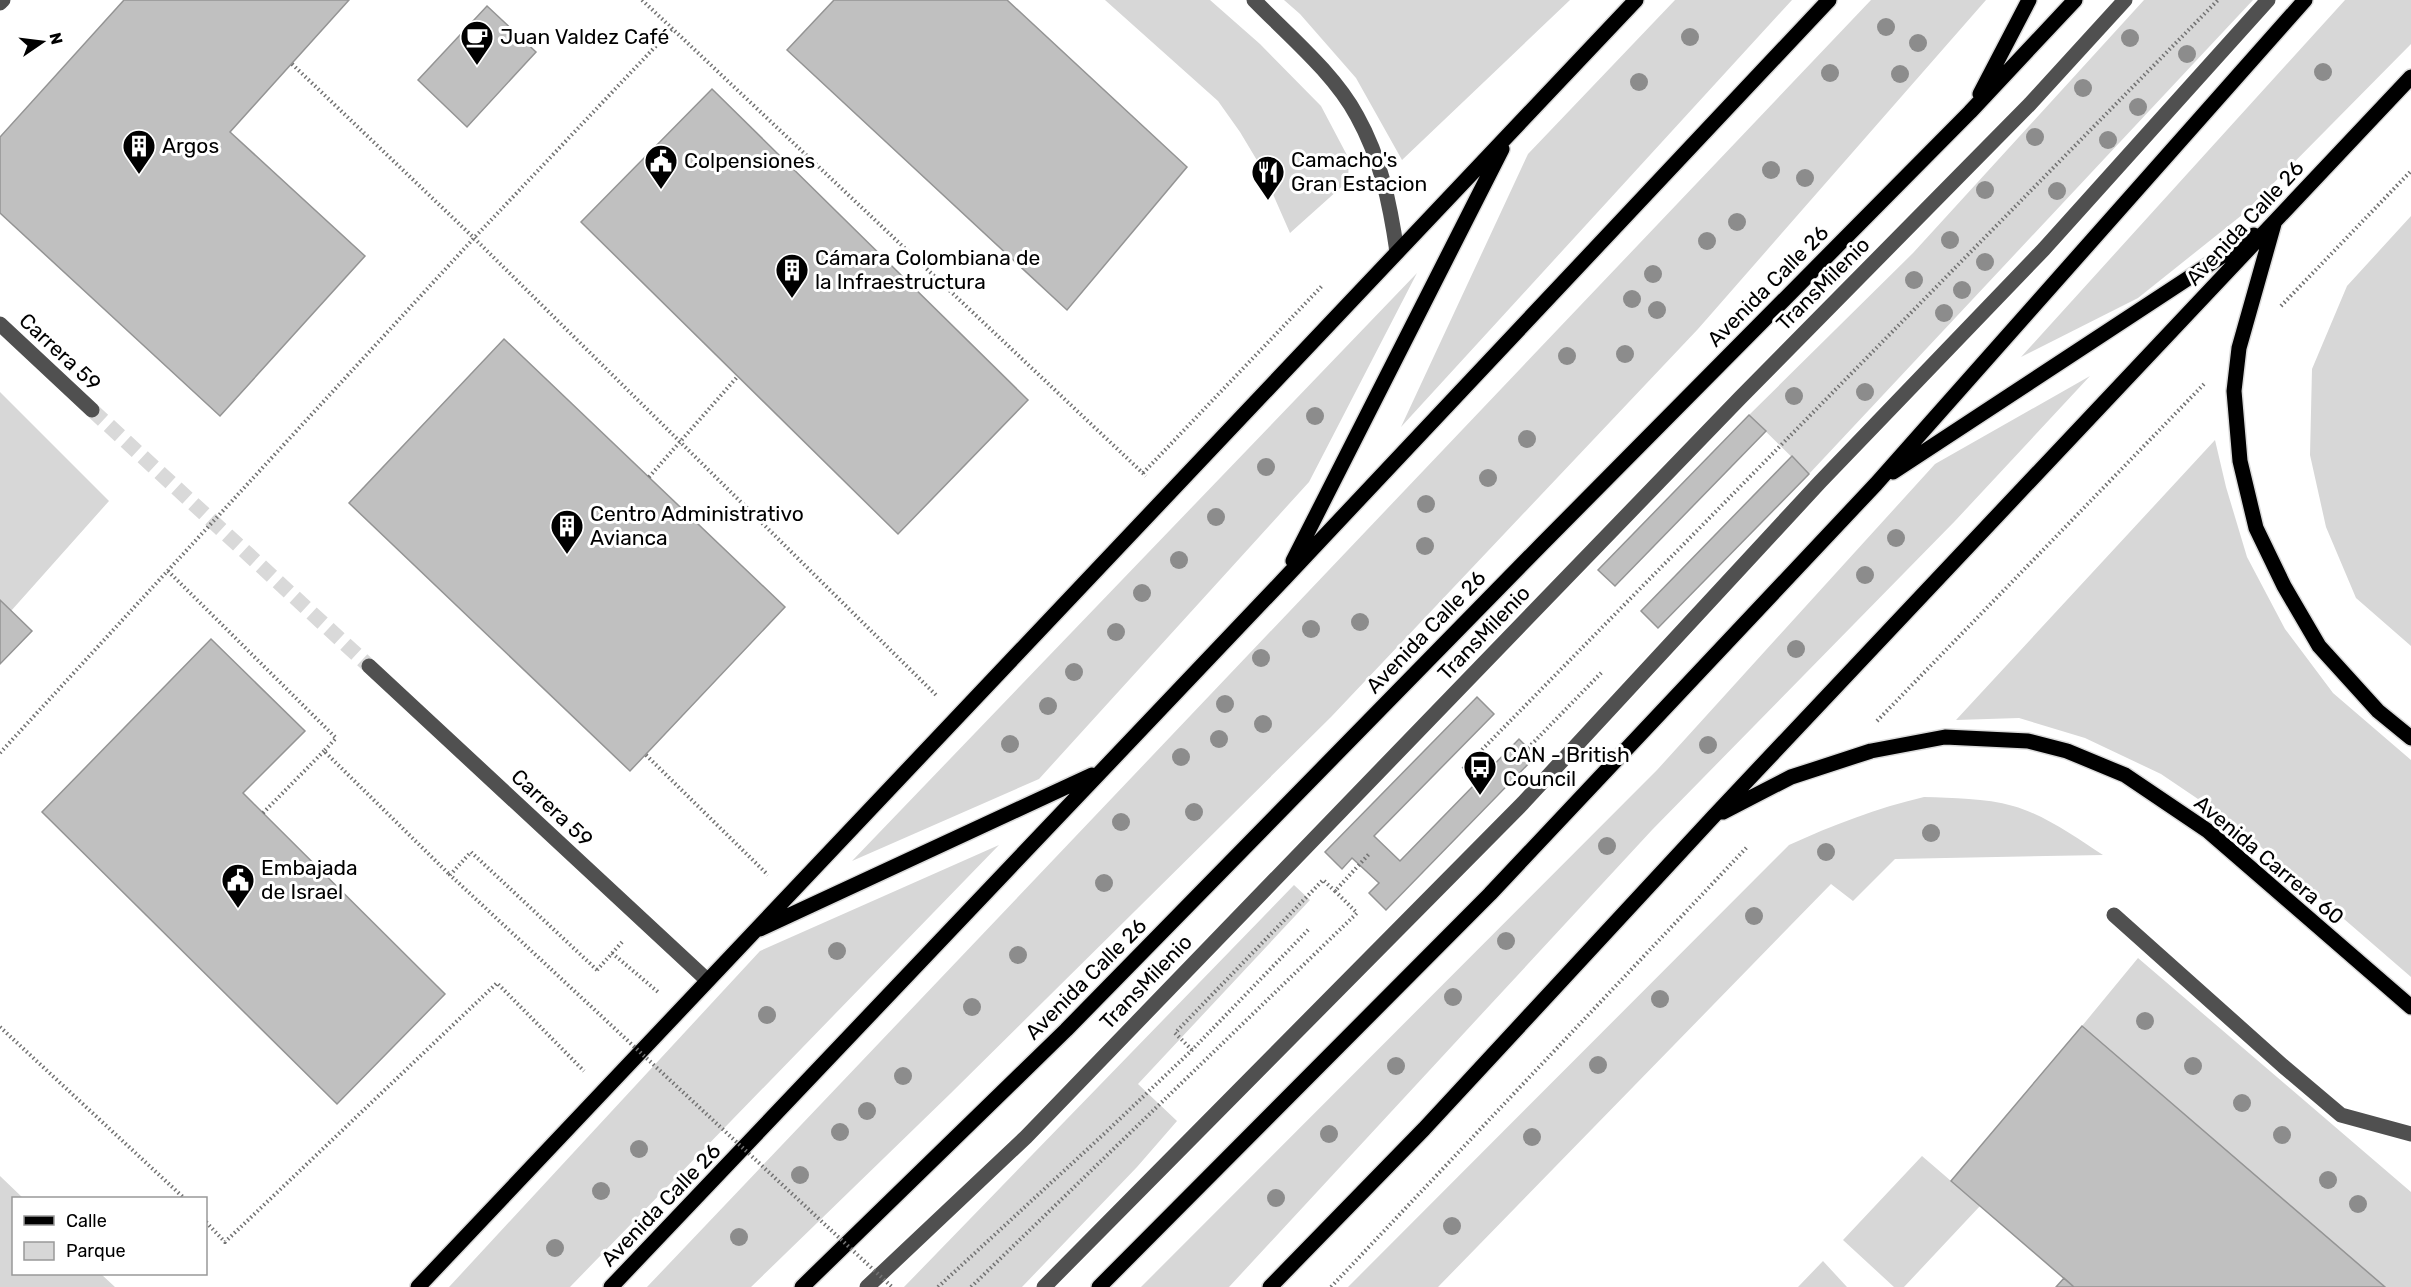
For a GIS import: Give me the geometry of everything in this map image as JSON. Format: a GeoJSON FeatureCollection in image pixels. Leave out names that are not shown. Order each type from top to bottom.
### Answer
{"type":"FeatureCollection","features":[{"type":"Feature","properties":{"kind":"main road"},"geometry":{"type":"LineString","coordinates":[[418,1287],[1636,0]]}},
{"type":"Feature","properties":{"kind":"main road","name":"Avenida Calle 26"},"geometry":{"type":"LineString","coordinates":[[611,1287],[1285,578],[1829,0]]}},
{"type":"Feature","properties":{"kind":"main road"},"geometry":{"type":"LineString","coordinates":[[1970,112],[2029,0]]}},
{"type":"Feature","properties":{"kind":"main road","name":"Avenida Calle 26"},"geometry":{"type":"LineString","coordinates":[[801,1287],[1066,1030],[1970,112],[2075,0]]}},
{"type":"Feature","properties":{"kind":"main road"},"geometry":{"type":"LineString","coordinates":[[1100,1287],[1490,894],[1876,484],[2305,0]]}},
{"type":"Feature","properties":{"kind":"main road","name":"Avenida Calle 26"},"geometry":{"type":"LineString","coordinates":[[1270,1287],[1432,1120],[1713,817],[2411,77]]}},
{"type":"Feature","properties":{"kind":"main road"},"geometry":{"type":"LineString","coordinates":[[1285,578],[1510,133]]}},
{"type":"Feature","properties":{"kind":"main road"},"geometry":{"type":"LineString","coordinates":[[1876,484],[2275,221]]}},
{"type":"Feature","properties":{"kind":"main road"},"geometry":{"type":"LineString","coordinates":[[2275,221],[2239,348],[2234,391],[2240,461],[2256,528],[2284,586],[2319,646],[2378,711],[2411,738]]}},
{"type":"Feature","properties":{"kind":"main road","name":"Avenida Carrera 60"},"geometry":{"type":"LineString","coordinates":[[1713,817],[1791,777],[1871,751],[1945,737],[2028,741],[2067,751],[2125,775],[2208,831],[2411,1007]]}},
{"type":"Feature","properties":{"kind":"main road"},"geometry":{"type":"LineString","coordinates":[[753,932],[1100,771]]}},
{"type":"Feature","properties":{"kind":"street"},"geometry":{"type":"LineString","coordinates":[[0,3],[3,0]]}},
{"type":"Feature","properties":{"kind":"street"},"geometry":{"type":"LineString","coordinates":[[1254,0],[1330,78],[1357,115],[1377,160],[1391,204],[1397,252]]}},
{"type":"Feature","properties":{"kind":"street","name":"TransMilenio"},"geometry":{"type":"LineString","coordinates":[[867,1287],[1034,1128],[1723,415],[2030,104],[2125,0]]}},
{"type":"Feature","properties":{"kind":"street"},"geometry":{"type":"LineString","coordinates":[[1044,1287],[1523,803],[1820,482],[2044,249],[2268,0]]}},
{"type":"Feature","properties":{"kind":"street","name":"Carrera 59"},"geometry":{"type":"LineString","coordinates":[[0,324],[92,410]]}},
{"type":"Feature","properties":{"kind":"street","name":"Carrera 59"},"geometry":{"type":"LineString","coordinates":[[369,666],[707,980]]}},
{"type":"Feature","properties":{"kind":"street"},"geometry":{"type":"LineString","coordinates":[[2114,915],[2341,1115],[2411,1134]]}},
{"type":"Feature","properties":{"kind":"path"},"geometry":{"type":"LineString","coordinates":[[642,0],[1166,496]]}},
{"type":"Feature","properties":{"kind":"path"},"geometry":{"type":"LineString","coordinates":[[1463,769],[2218,0]]}},
{"type":"Feature","properties":{"kind":"path"},"geometry":{"type":"LineString","coordinates":[[0,753],[474,238],[672,29]]}},
{"type":"Feature","properties":{"kind":"path"},"geometry":{"type":"LineString","coordinates":[[292,63],[474,238],[958,716]]}},
{"type":"Feature","properties":{"kind":"path"},"geometry":{"type":"LineString","coordinates":[[2273,314],[2411,171]]}},
{"type":"Feature","properties":{"kind":"path"},"geometry":{"type":"LineString","coordinates":[[1143,473],[1327,281]]}},
{"type":"Feature","properties":{"kind":"path"},"geometry":{"type":"LineString","coordinates":[[649,477],[738,376]]}},
{"type":"Feature","properties":{"kind":"path"},"geometry":{"type":"LineString","coordinates":[[1870,728],[2206,382]]}},
{"type":"Feature","properties":{"kind":"path"},"geometry":{"type":"LineString","coordinates":[[168,571],[336,738],[263,813]]}},
{"type":"Feature","properties":{"kind":"path"},"geometry":{"type":"LineString","coordinates":[[1528,747],[1610,663]]}},
{"type":"Feature","properties":{"kind":"path"},"geometry":{"type":"LineString","coordinates":[[324,751],[450,875],[892,1287]]}},
{"type":"Feature","properties":{"kind":"path"},"geometry":{"type":"LineString","coordinates":[[645,755],[768,875]]}},
{"type":"Feature","properties":{"kind":"path"},"geometry":{"type":"LineString","coordinates":[[1331,1287],[1748,846]]}},
{"type":"Feature","properties":{"kind":"path"},"geometry":{"type":"LineString","coordinates":[[450,875],[471,852],[597,970],[642,920]]}},
{"type":"Feature","properties":{"kind":"path"},"geometry":{"type":"LineString","coordinates":[[1335,891],[1370,853]]}},
{"type":"Feature","properties":{"kind":"path"},"geometry":{"type":"LineString","coordinates":[[971,1287],[1357,913],[1323,880],[1175,1033],[1192,1050]]}},
{"type":"Feature","properties":{"kind":"path"},"geometry":{"type":"LineString","coordinates":[[938,1287],[1105,1134],[1192,1050],[1309,929]]}},
{"type":"Feature","properties":{"kind":"path"},"geometry":{"type":"LineString","coordinates":[[612,953],[660,993]]}},
{"type":"Feature","properties":{"kind":"path"},"geometry":{"type":"LineString","coordinates":[[207,1223],[225,1242],[497,983],[585,1072]]}},
{"type":"Feature","properties":{"kind":"path"},"geometry":{"type":"LineString","coordinates":[[0,1026],[183,1197]]}},
{"type":"Feature","properties":{"kind":"green space"},"geometry":{"type":"Polygon","coordinates":[[[1105,0],[1210,0],[1260,44],[1321,106],[1349,159],[1348,181],[1290,233],[1261,167],[1218,101],[1105,0]]]}},
{"type":"Feature","properties":{"kind":"green space"},"geometry":{"type":"Polygon","coordinates":[[[1284,0],[1570,0],[1402,160],[1356,78],[1300,14],[1284,0]]]}},
{"type":"Feature","properties":{"kind":"green space"},"geometry":{"type":"Polygon","coordinates":[[[1675,0],[1792,0],[1401,427],[1528,154],[1675,0]]]}},
{"type":"Feature","properties":{"kind":"green space"},"geometry":{"type":"Polygon","coordinates":[[[1871,0],[1986,0],[1698,329],[1331,717],[951,1093],[751,1287],[647,1287],[1871,0]]]}},
{"type":"Feature","properties":{"kind":"green space"},"geometry":{"type":"Polygon","coordinates":[[[2144,0],[2253,0],[1809,474],[1749,415],[1913,253],[2144,0]]]}},
{"type":"Feature","properties":{"kind":"green space"},"geometry":{"type":"Polygon","coordinates":[[[2345,0],[2411,0],[2411,44],[2242,215],[2138,298],[2021,357],[2345,0]]]}},
{"type":"Feature","properties":{"kind":"green space"},"geometry":{"type":"Polygon","coordinates":[[[2411,216],[2411,646],[2356,598],[2326,527],[2310,455],[2312,369],[2347,286],[2411,216]]]}},
{"type":"Feature","properties":{"kind":"green space"},"geometry":{"type":"Polygon","coordinates":[[[1417,273],[1309,482],[1039,779],[852,861],[1417,273]]]}},
{"type":"Feature","properties":{"kind":"green space"},"geometry":{"type":"Polygon","coordinates":[[[2090,376],[1955,521],[1652,830],[1229,1287],[1141,1287],[1657,770],[1935,464],[2090,376]]]}},
{"type":"Feature","properties":{"kind":"green space"},"geometry":{"type":"Polygon","coordinates":[[[0,392],[109,501],[11,611],[0,600],[0,392]]]}},
{"type":"Feature","properties":{"kind":"green space"},"geometry":{"type":"Polygon","coordinates":[[[2215,440],[2247,557],[2285,629],[2333,693],[2411,760],[2411,977],[2232,822],[2161,774],[2085,738],[2019,718],[1956,720],[2215,440]]]}},
{"type":"Feature","properties":{"kind":"green space"},"geometry":{"type":"Polygon","coordinates":[[[1924,797],[1980,800],[2013,806],[2048,821],[2103,855],[1895,859],[1853,901],[1831,884],[1438,1287],[1348,1287],[1789,845],[1855,818],[1924,797]]]}},
{"type":"Feature","properties":{"kind":"green space"},"geometry":{"type":"Polygon","coordinates":[[[999,845],[570,1287],[449,1287],[760,951],[999,845]]]}},
{"type":"Feature","properties":{"kind":"green space"},"geometry":{"type":"Polygon","coordinates":[[[1294,885],[1310,900],[1138,1084],[1177,1121],[1137,1167],[1022,1287],[904,1287],[1294,885]]]}},
{"type":"Feature","properties":{"kind":"green space"},"geometry":{"type":"Polygon","coordinates":[[[2138,958],[2411,1192],[2411,1287],[2385,1287],[2082,1026],[2138,958]]]}},
{"type":"Feature","properties":{"kind":"green space"},"geometry":{"type":"Polygon","coordinates":[[[1922,1156],[1980,1206],[1904,1287],[1894,1287],[1843,1240],[1922,1156]]]}},
{"type":"Feature","properties":{"kind":"green space"},"geometry":{"type":"Polygon","coordinates":[[[0,1176],[22,1197],[12,1197],[12,1275],[102,1275],[115,1287],[0,1287],[0,1176]]]}},
{"type":"Feature","properties":{"kind":"green space"},"geometry":{"type":"Polygon","coordinates":[[[1823,1261],[1847,1287],[1798,1287],[1823,1261]]]}},
{"type":"Feature","properties":{"kind":"building","name":"Argos"},"geometry":{"type":"Polygon","coordinates":[[[124,0],[349,0],[230,132],[365,256],[220,416],[0,213],[0,137],[124,0]]]}},
{"type":"Feature","properties":{"kind":"building"},"geometry":{"type":"Polygon","coordinates":[[[834,0],[1007,0],[1187,167],[1067,310],[787,50],[834,0]]]}},
{"type":"Feature","properties":{"kind":"building","name":"Juan Valdez Café"},"geometry":{"type":"Polygon","coordinates":[[[487,6],[536,52],[467,127],[418,80],[487,6]]]}},
{"type":"Feature","properties":{"kind":"building","name":"Cámara Colombiana de la Infraestructura"},"geometry":{"type":"Polygon","coordinates":[[[712,89],[1028,400],[898,534],[581,222],[712,89]]]}},
{"type":"Feature","properties":{"kind":"building","name":"Centro Administrativo Avianca"},"geometry":{"type":"Polygon","coordinates":[[[504,339],[785,607],[630,771],[349,503],[504,339]]]}},
{"type":"Feature","properties":{"kind":"building"},"geometry":{"type":"Polygon","coordinates":[[[1749,415],[1766,431],[1615,586],[1598,570],[1749,415]]]}},
{"type":"Feature","properties":{"kind":"building"},"geometry":{"type":"Polygon","coordinates":[[[1792,456],[1809,474],[1658,628],[1641,611],[1792,456]]]}},
{"type":"Feature","properties":{"kind":"building"},"geometry":{"type":"Polygon","coordinates":[[[0,600],[32,631],[0,664],[0,600]]]}},
{"type":"Feature","properties":{"kind":"building"},"geometry":{"type":"Polygon","coordinates":[[[211,639],[305,731],[243,793],[445,994],[337,1104],[42,812],[211,639]]]}},
{"type":"Feature","properties":{"kind":"building","name":"CAN - British Council"},"geometry":{"type":"Polygon","coordinates":[[[1477,697],[1494,714],[1374,836],[1400,861],[1519,739],[1536,756],[1386,910],[1369,893],[1379,883],[1352,858],[1342,869],[1325,852],[1477,697]]]}},
{"type":"Feature","properties":{"kind":"building"},"geometry":{"type":"Polygon","coordinates":[[[2082,1026],[2385,1287],[2074,1287],[1951,1181],[2082,1026]]]}},
{"type":"Feature","properties":{"kind":"building"},"geometry":{"type":"Polygon","coordinates":[[[2064,1278],[2074,1287],[2056,1287],[2064,1278]]]}},
{"type":"Feature","properties":{"kind":"tunnel"},"geometry":{"type":"LineString","coordinates":[[92,410],[369,666]]}},
{"type":"Feature","properties":{"kind":"place","name":"Juan Valdez Café"},"geometry":{"type":"Point","coordinates":[477,66]}},
{"type":"Feature","properties":{"kind":"place","name":"Argos"},"geometry":{"type":"Point","coordinates":[139,175]}},
{"type":"Feature","properties":{"kind":"place","name":"Colpensiones"},"geometry":{"type":"Point","coordinates":[661,190]}},
{"type":"Feature","properties":{"kind":"place","name":"Camacho's Gran Estacion"},"geometry":{"type":"Point","coordinates":[1268,201]}},
{"type":"Feature","properties":{"kind":"place","name":"Cámara Colombiana de la Infraestructura"},"geometry":{"type":"Point","coordinates":[792,299]}},
{"type":"Feature","properties":{"kind":"place","name":"Centro Administrativo Avianca"},"geometry":{"type":"Point","coordinates":[567,555]}},
{"type":"Feature","properties":{"kind":"place","name":"CAN - British Council"},"geometry":{"type":"Point","coordinates":[1480,796]}},
{"type":"Feature","properties":{"kind":"place","name":"Embajada de Israel"},"geometry":{"type":"Point","coordinates":[238,909]}}]}
